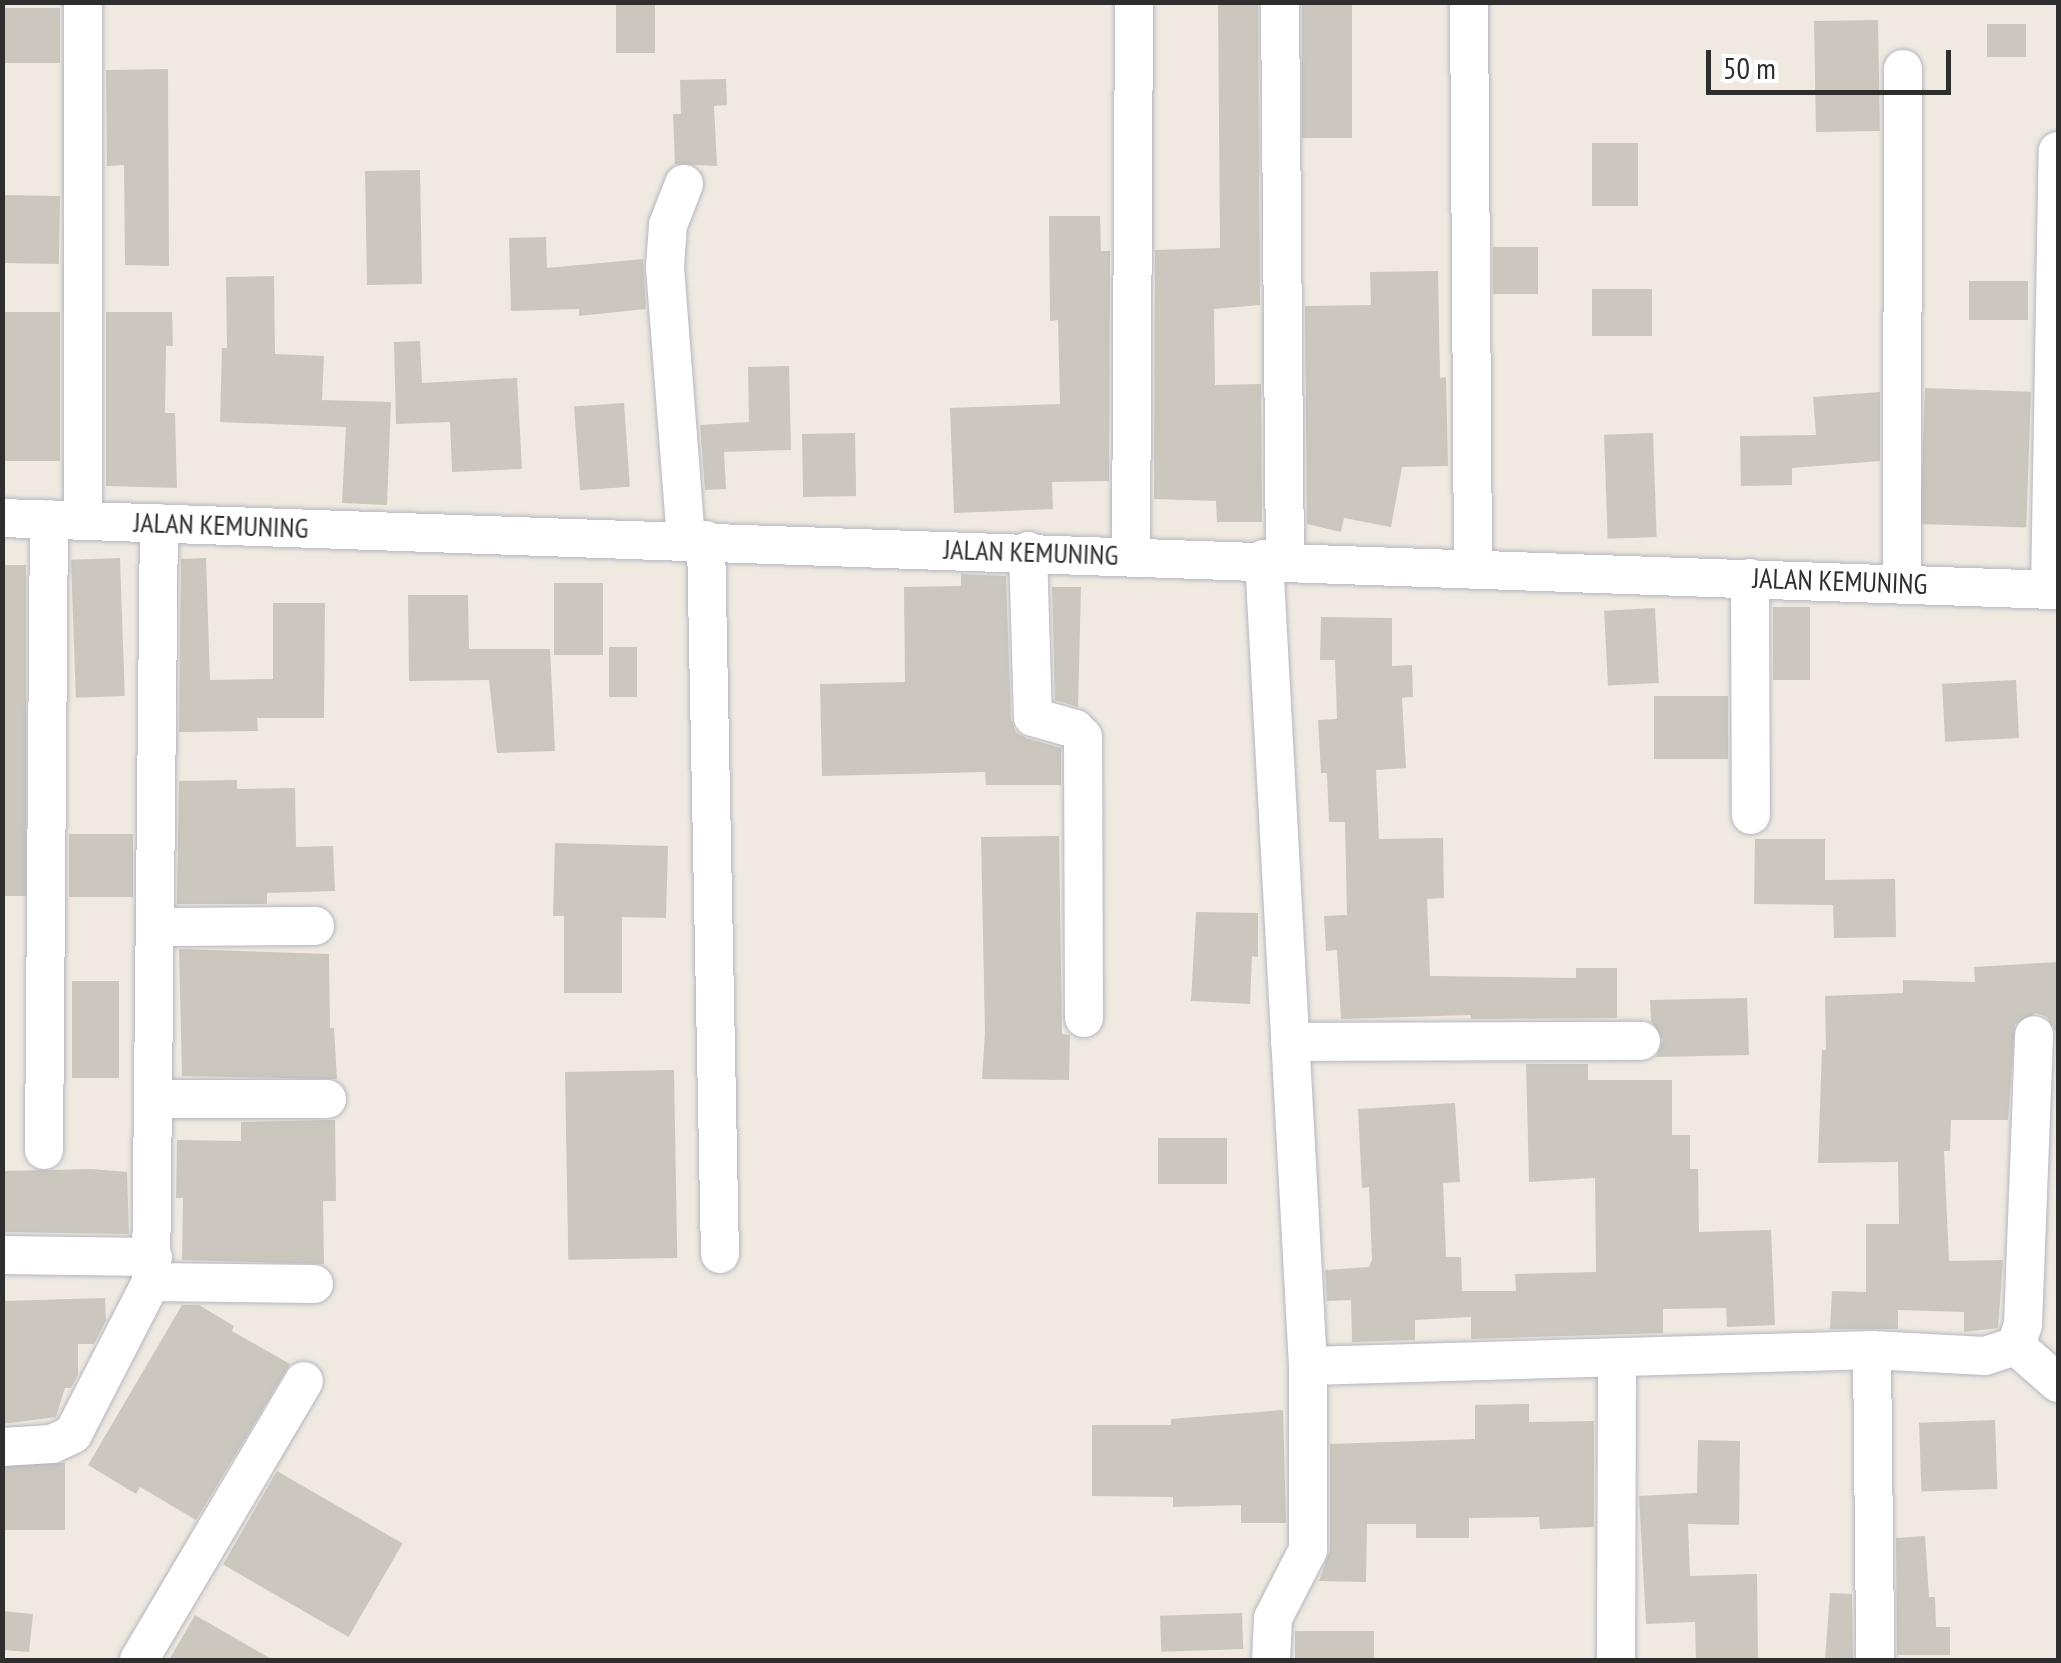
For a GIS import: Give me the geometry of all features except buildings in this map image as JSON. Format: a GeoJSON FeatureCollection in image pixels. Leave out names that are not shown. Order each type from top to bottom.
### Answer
{"type":"FeatureCollection","features":[{"type":"Feature","properties":{"kind":"street"},"geometry":{"type":"LineString","coordinates":[[44,1150],[84,2]]}},
{"type":"Feature","properties":{"kind":"street"},"geometry":{"type":"LineString","coordinates":[[1130,555],[1134,2]]}},
{"type":"Feature","properties":{"kind":"street"},"geometry":{"type":"LineString","coordinates":[[1271,1660],[1273,1618],[1308,1550],[1308,1366],[1290,1042],[1275,559],[1280,2]]}},
{"type":"Feature","properties":{"kind":"street"},"geometry":{"type":"LineString","coordinates":[[1470,2],[1473,567]]}},
{"type":"Feature","properties":{"kind":"street"},"geometry":{"type":"LineString","coordinates":[[1902,584],[1904,70]]}},
{"type":"Feature","properties":{"kind":"street"},"geometry":{"type":"LineString","coordinates":[[2054,590],[2058,152]]}},
{"type":"Feature","properties":{"kind":"street"},"geometry":{"type":"LineString","coordinates":[[684,184],[668,225],[665,268],[696,540],[720,1254]]}},
{"type":"Feature","properties":{"kind":"street","name":"JALAN KEMUNING"},"geometry":{"type":"LineString","coordinates":[[2,518],[1275,559],[2054,590]]}},
{"type":"Feature","properties":{"kind":"street"},"geometry":{"type":"LineString","coordinates":[[2,1447],[52,1444],[72,1434],[152,1270],[158,523]]}},
{"type":"Feature","properties":{"kind":"street"},"geometry":{"type":"LineString","coordinates":[[1028,551],[1033,717],[1074,729],[1083,738],[1084,1018]]}},
{"type":"Feature","properties":{"kind":"street"},"geometry":{"type":"LineString","coordinates":[[1750,578],[1751,815]]}},
{"type":"Feature","properties":{"kind":"street"},"geometry":{"type":"LineString","coordinates":[[156,927],[315,926]]}},
{"type":"Feature","properties":{"kind":"street"},"geometry":{"type":"LineString","coordinates":[[2016,1346],[2024,1324],[2034,1035]]}},
{"type":"Feature","properties":{"kind":"street"},"geometry":{"type":"LineString","coordinates":[[1290,1042],[1641,1041]]}},
{"type":"Feature","properties":{"kind":"street"},"geometry":{"type":"LineString","coordinates":[[154,1100],[327,1099]]}},
{"type":"Feature","properties":{"kind":"street"},"geometry":{"type":"LineString","coordinates":[[2,1255],[314,1284]]}},
{"type":"Feature","properties":{"kind":"street"},"geometry":{"type":"LineString","coordinates":[[1308,1366],[1872,1350],[1985,1356],[2016,1346]]}},
{"type":"Feature","properties":{"kind":"street"},"geometry":{"type":"LineString","coordinates":[[2016,1346],[2058,1383]]}},
{"type":"Feature","properties":{"kind":"street"},"geometry":{"type":"LineString","coordinates":[[1872,1350],[1875,1660]]}},
{"type":"Feature","properties":{"kind":"street"},"geometry":{"type":"LineString","coordinates":[[1616,1660],[1617,1358]]}},
{"type":"Feature","properties":{"kind":"street"},"geometry":{"type":"LineString","coordinates":[[139,1660],[304,1382]]}}]}
